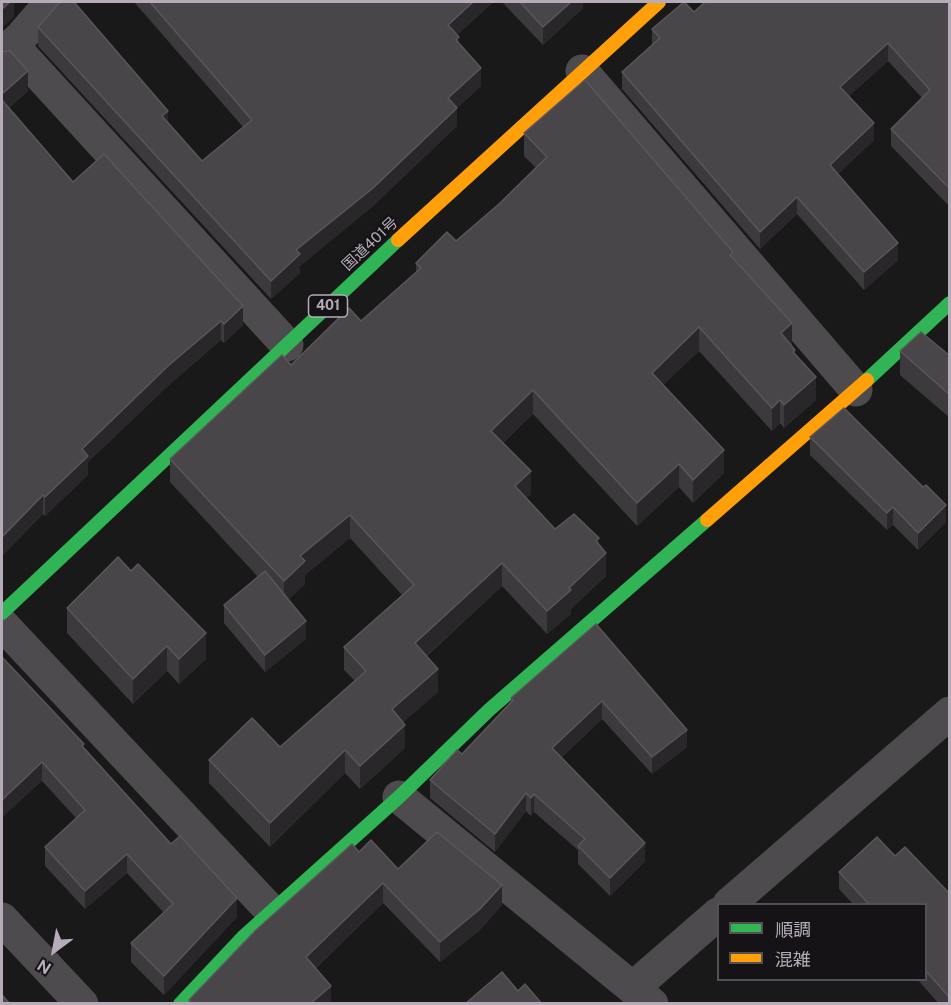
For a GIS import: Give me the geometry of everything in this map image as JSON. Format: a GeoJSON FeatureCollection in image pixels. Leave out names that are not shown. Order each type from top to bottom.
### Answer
{"type":"FeatureCollection","features":[{"type":"Feature","properties":{"kind":"main road","name":"国道401号"},"geometry":{"type":"LineString","coordinates":[[2,613],[286,345],[658,2]]}},
{"type":"Feature","properties":{"kind":"main road"},"geometry":{"type":"LineString","coordinates":[[180,1004],[243,937],[399,797],[489,710],[856,390],[950,303]]}},
{"type":"Feature","properties":{"kind":"street"},"geometry":{"type":"LineString","coordinates":[[51,2],[7,49],[286,345]]}},
{"type":"Feature","properties":{"kind":"street"},"geometry":{"type":"LineString","coordinates":[[582,71],[856,390]]}},
{"type":"Feature","properties":{"kind":"street"},"geometry":{"type":"LineString","coordinates":[[2,624],[272,912]]}},
{"type":"Feature","properties":{"kind":"street"},"geometry":{"type":"LineString","coordinates":[[730,903],[950,713]]}},
{"type":"Feature","properties":{"kind":"street"},"geometry":{"type":"LineString","coordinates":[[399,797],[643,995],[717,915]]}},
{"type":"Feature","properties":{"kind":"street"},"geometry":{"type":"LineString","coordinates":[[2,919],[82,1004]]}},
{"type":"Feature","properties":{"kind":"building"},"geometry":{"type":"Polygon","coordinates":[[[2,2],[10,2],[2,9],[2,2]]]}},
{"type":"Feature","properties":{"kind":"building"},"geometry":{"type":"Polygon","coordinates":[[[60,2],[74,2],[168,111],[162,116],[202,161],[252,120],[150,2],[473,2],[448,25],[459,37],[456,40],[481,68],[448,98],[457,108],[373,188],[296,250],[300,254],[271,281],[38,27],[60,2]]]}},
{"type":"Feature","properties":{"kind":"building"},"geometry":{"type":"Polygon","coordinates":[[[520,2],[571,2],[543,27],[520,2]]]}},
{"type":"Feature","properties":{"kind":"building"},"geometry":{"type":"Polygon","coordinates":[[[684,2],[694,12],[705,2],[950,2],[950,189],[891,129],[930,90],[888,43],[840,87],[874,123],[830,165],[898,243],[864,272],[797,197],[760,232],[622,72],[660,38],[652,29],[684,2]]]}},
{"type":"Feature","properties":{"kind":"building"},"geometry":{"type":"Polygon","coordinates":[[[10,51],[28,71],[2,94],[2,52],[10,51]]]}},
{"type":"Feature","properties":{"kind":"building"},"geometry":{"type":"Polygon","coordinates":[[[585,80],[733,252],[730,255],[792,323],[781,333],[795,350],[793,352],[816,377],[784,405],[780,400],[772,408],[699,327],[652,373],[724,450],[693,480],[679,464],[637,503],[533,390],[491,431],[531,471],[515,486],[555,529],[574,514],[599,538],[596,541],[606,553],[569,588],[571,590],[547,611],[502,563],[415,643],[438,669],[392,709],[405,725],[360,766],[345,750],[270,823],[209,760],[252,718],[280,747],[366,671],[344,647],[414,585],[350,515],[300,556],[305,561],[284,581],[170,459],[282,355],[291,365],[349,308],[361,321],[421,268],[416,263],[447,232],[456,241],[499,204],[547,157],[524,133],[585,80]]]}},
{"type":"Feature","properties":{"kind":"building"},"geometry":{"type":"Polygon","coordinates":[[[2,100],[73,182],[104,154],[243,306],[224,324],[221,321],[169,365],[82,449],[88,456],[45,497],[43,495],[2,537],[2,100]]]}},
{"type":"Feature","properties":{"kind":"building"},"geometry":{"type":"Polygon","coordinates":[[[921,332],[950,356],[950,395],[900,351],[921,332]]]}},
{"type":"Feature","properties":{"kind":"building"},"geometry":{"type":"Polygon","coordinates":[[[844,408],[923,487],[926,485],[946,505],[918,533],[893,507],[887,513],[810,437],[844,408]]]}},
{"type":"Feature","properties":{"kind":"building"},"geometry":{"type":"Polygon","coordinates":[[[118,557],[131,571],[138,564],[206,633],[179,659],[167,646],[133,679],[67,608],[118,557]]]}},
{"type":"Feature","properties":{"kind":"building"},"geometry":{"type":"Polygon","coordinates":[[[265,571],[306,621],[265,655],[224,605],[265,571]]]}},
{"type":"Feature","properties":{"kind":"building"},"geometry":{"type":"Polygon","coordinates":[[[596,624],[687,730],[652,757],[602,701],[552,748],[645,843],[610,878],[578,846],[585,839],[534,794],[531,798],[526,793],[495,834],[430,780],[457,750],[462,754],[513,700],[511,698],[596,624]]]}},
{"type":"Feature","properties":{"kind":"building"},"geometry":{"type":"Polygon","coordinates":[[[2,657],[84,744],[82,746],[171,844],[180,836],[237,898],[164,976],[131,943],[173,904],[127,854],[85,891],[45,847],[85,810],[42,762],[2,800],[2,657]]]}},
{"type":"Feature","properties":{"kind":"building"},"geometry":{"type":"Polygon","coordinates":[[[437,832],[502,885],[480,909],[440,942],[383,883],[306,957],[331,986],[310,1004],[192,1004],[189,1000],[256,930],[352,844],[359,852],[371,840],[398,869],[437,832]]]}},
{"type":"Feature","properties":{"kind":"building"},"geometry":{"type":"Polygon","coordinates":[[[877,837],[895,856],[905,847],[950,894],[950,998],[927,972],[927,903],[868,903],[839,872],[877,837]]]}},
{"type":"Feature","properties":{"kind":"building"},"geometry":{"type":"Polygon","coordinates":[[[502,972],[518,991],[525,984],[542,1004],[465,1004],[502,972]]]}},
{"type":"Feature","properties":{"kind":"building"},"geometry":{"type":"Polygon","coordinates":[[[2,995],[10,1004],[2,1004],[2,995]]]}},
{"type":"Feature","properties":{"kind":"traffic: fast"},"geometry":{"type":"LineString","coordinates":[[2,613],[398,240]]}},
{"type":"Feature","properties":{"kind":"traffic: fast"},"geometry":{"type":"LineString","coordinates":[[867,380],[950,303]]}},
{"type":"Feature","properties":{"kind":"traffic: fast"},"geometry":{"type":"LineString","coordinates":[[180,1004],[243,937],[399,797],[489,710],[707,520]]}},
{"type":"Feature","properties":{"kind":"traffic: slow"},"geometry":{"type":"LineString","coordinates":[[398,240],[659,2]]}},
{"type":"Feature","properties":{"kind":"traffic: slow"},"geometry":{"type":"LineString","coordinates":[[707,520],[867,380]]}}]}
